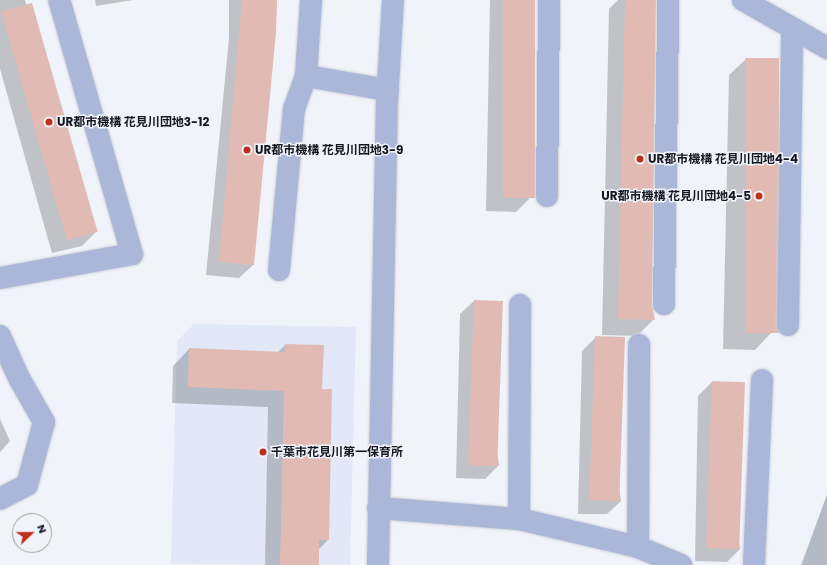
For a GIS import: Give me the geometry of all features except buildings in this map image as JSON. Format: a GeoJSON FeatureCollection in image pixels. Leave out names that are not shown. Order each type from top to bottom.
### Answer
{"type":"FeatureCollection","features":[{"type":"Feature","properties":{"kind":"street"},"geometry":{"type":"LineString","coordinates":[[0,278],[132,254],[59,0]]}},
{"type":"Feature","properties":{"kind":"street"},"geometry":{"type":"LineString","coordinates":[[279,270],[294,109],[306,76],[311,0]]}},
{"type":"Feature","properties":{"kind":"street"},"geometry":{"type":"LineString","coordinates":[[378,565],[388,90],[393,0]]}},
{"type":"Feature","properties":{"kind":"street"},"geometry":{"type":"LineString","coordinates":[[547,196],[549,0]]}},
{"type":"Feature","properties":{"kind":"street"},"geometry":{"type":"LineString","coordinates":[[664,304],[668,0]]}},
{"type":"Feature","properties":{"kind":"street"},"geometry":{"type":"LineString","coordinates":[[743,0],[827,48]]}},
{"type":"Feature","properties":{"kind":"street"},"geometry":{"type":"LineString","coordinates":[[788,324],[792,28]]}},
{"type":"Feature","properties":{"kind":"street"},"geometry":{"type":"LineString","coordinates":[[306,76],[388,90]]}},
{"type":"Feature","properties":{"kind":"street"},"geometry":{"type":"LineString","coordinates":[[519,519],[520,305]]}},
{"type":"Feature","properties":{"kind":"street"},"geometry":{"type":"LineString","coordinates":[[0,336],[19,378],[44,422],[27,485],[0,499]]}},
{"type":"Feature","properties":{"kind":"street"},"geometry":{"type":"LineString","coordinates":[[638,547],[639,345]]}},
{"type":"Feature","properties":{"kind":"street"},"geometry":{"type":"LineString","coordinates":[[754,565],[762,380]]}},
{"type":"Feature","properties":{"kind":"street"},"geometry":{"type":"LineString","coordinates":[[378,508],[519,519],[638,547],[681,565]]}},
{"type":"Feature","properties":{"kind":"shaded area","name":"千葉市花見川第一保育所"},"geometry":{"type":"Polygon","coordinates":[[[194,324],[356,327],[350,565],[171,564],[177,341],[194,324]]]}},
{"type":"Feature","properties":{"kind":"shaded area"},"geometry":{"type":"Polygon","coordinates":[[[827,493],[827,565],[802,565],[827,493]]]}},
{"type":"Feature","properties":{"kind":"place","name":"UR都市機構 花見川団地3-12"},"geometry":{"type":"Point","coordinates":[49,122]}},
{"type":"Feature","properties":{"kind":"place","name":"UR都市機構 花見川団地3-9"},"geometry":{"type":"Point","coordinates":[247,150]}},
{"type":"Feature","properties":{"kind":"place","name":"UR都市機構 花見川団地4-4"},"geometry":{"type":"Point","coordinates":[640,159]}},
{"type":"Feature","properties":{"kind":"place","name":"UR都市機構 花見川団地4-5"},"geometry":{"type":"Point","coordinates":[759,196]}},
{"type":"Feature","properties":{"kind":"place","name":"千葉市花見川第一保育所"},"geometry":{"type":"Point","coordinates":[263,452]}}]}
